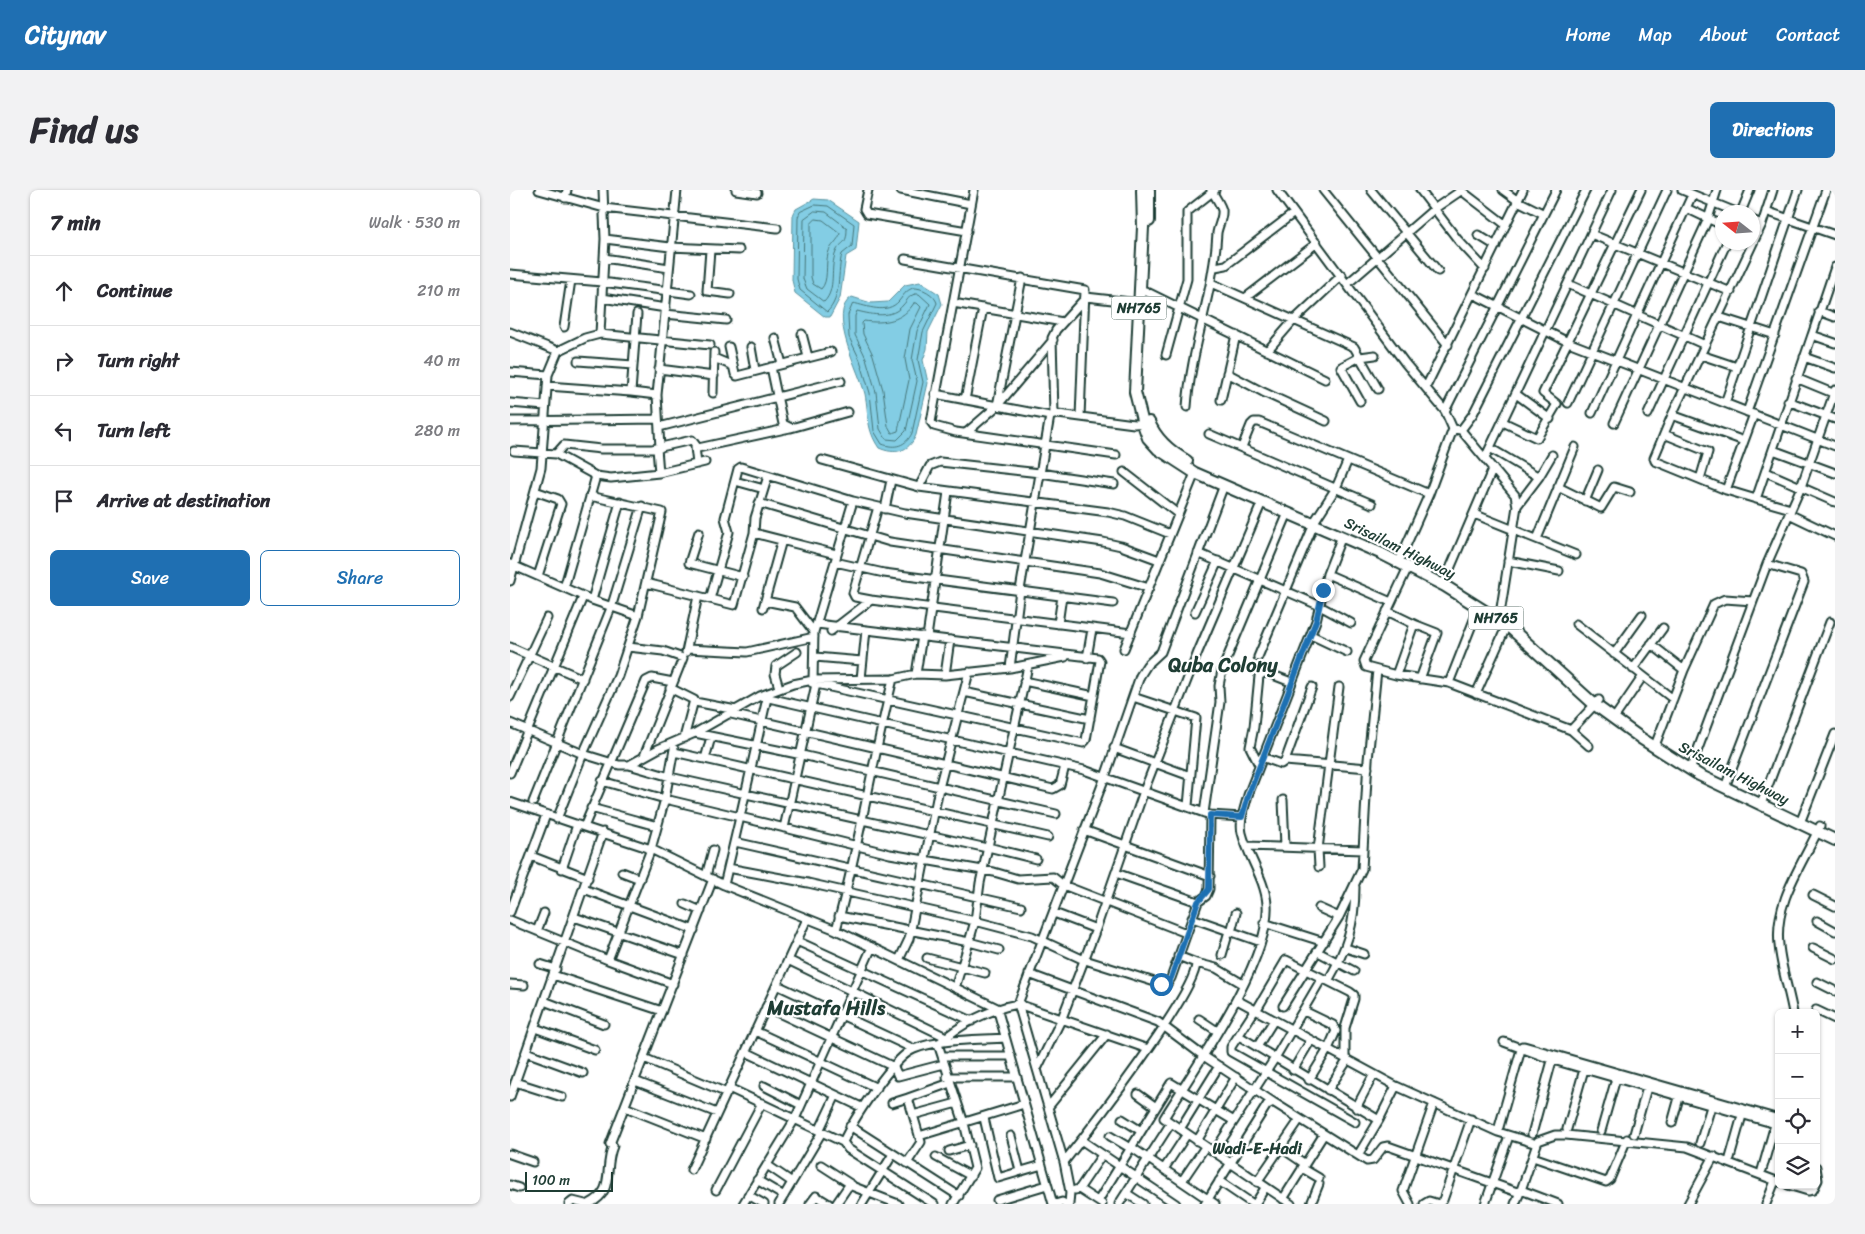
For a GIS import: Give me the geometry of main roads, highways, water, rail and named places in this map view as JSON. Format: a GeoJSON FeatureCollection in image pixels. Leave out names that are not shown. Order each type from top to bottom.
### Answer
{"type":"FeatureCollection","features":[{"type":"Feature","properties":{"kind":"highway","name":"Srisailam Highway"},"geometry":{"type":"LineString","coordinates":[[1142,190],[1143,227],[1140,302],[1134,373],[1135,392],[1146,423],[1164,443],[1179,456],[1197,467],[1315,521],[1401,557],[1500,614],[1517,625],[1597,702],[1617,714],[1656,743],[1692,765],[1802,818],[1835,840]]}},
{"type":"Feature","properties":{"kind":"highway","name":"Srisailam Highway"},"geometry":{"type":"LineString","coordinates":[[1149,190],[1140,364],[1148,438],[1158,449],[1195,473],[1262,502],[1315,521],[1342,536],[1444,582],[1507,625],[1597,702],[1679,763],[1819,829],[1835,833]]}},
{"type":"Feature","properties":{"kind":"water"},"geometry":{"type":"Polygon","coordinates":[[[814,199],[828,200],[859,221],[856,250],[846,256],[840,298],[830,317],[825,317],[795,293],[792,280],[793,215],[796,209],[814,199]]]}},
{"type":"Feature","properties":{"kind":"water"},"geometry":{"type":"Polygon","coordinates":[[[920,282],[939,294],[942,304],[928,332],[927,349],[923,360],[928,383],[913,441],[901,450],[885,450],[879,448],[872,435],[865,394],[847,343],[842,316],[845,305],[852,297],[871,303],[888,302],[905,285],[920,282]]]}},
{"type":"Feature","properties":{"kind":"district","name":"Quba Colony"},"geometry":{"type":"Point","coordinates":[1223,665]}},
{"type":"Feature","properties":{"kind":"district","name":"Mustafa Hills"},"geometry":{"type":"Point","coordinates":[826,1008]}},
{"type":"Feature","properties":{"kind":"district","name":"Wadi-E-Hadi"},"geometry":{"type":"Point","coordinates":[1257,1148]}}]}
